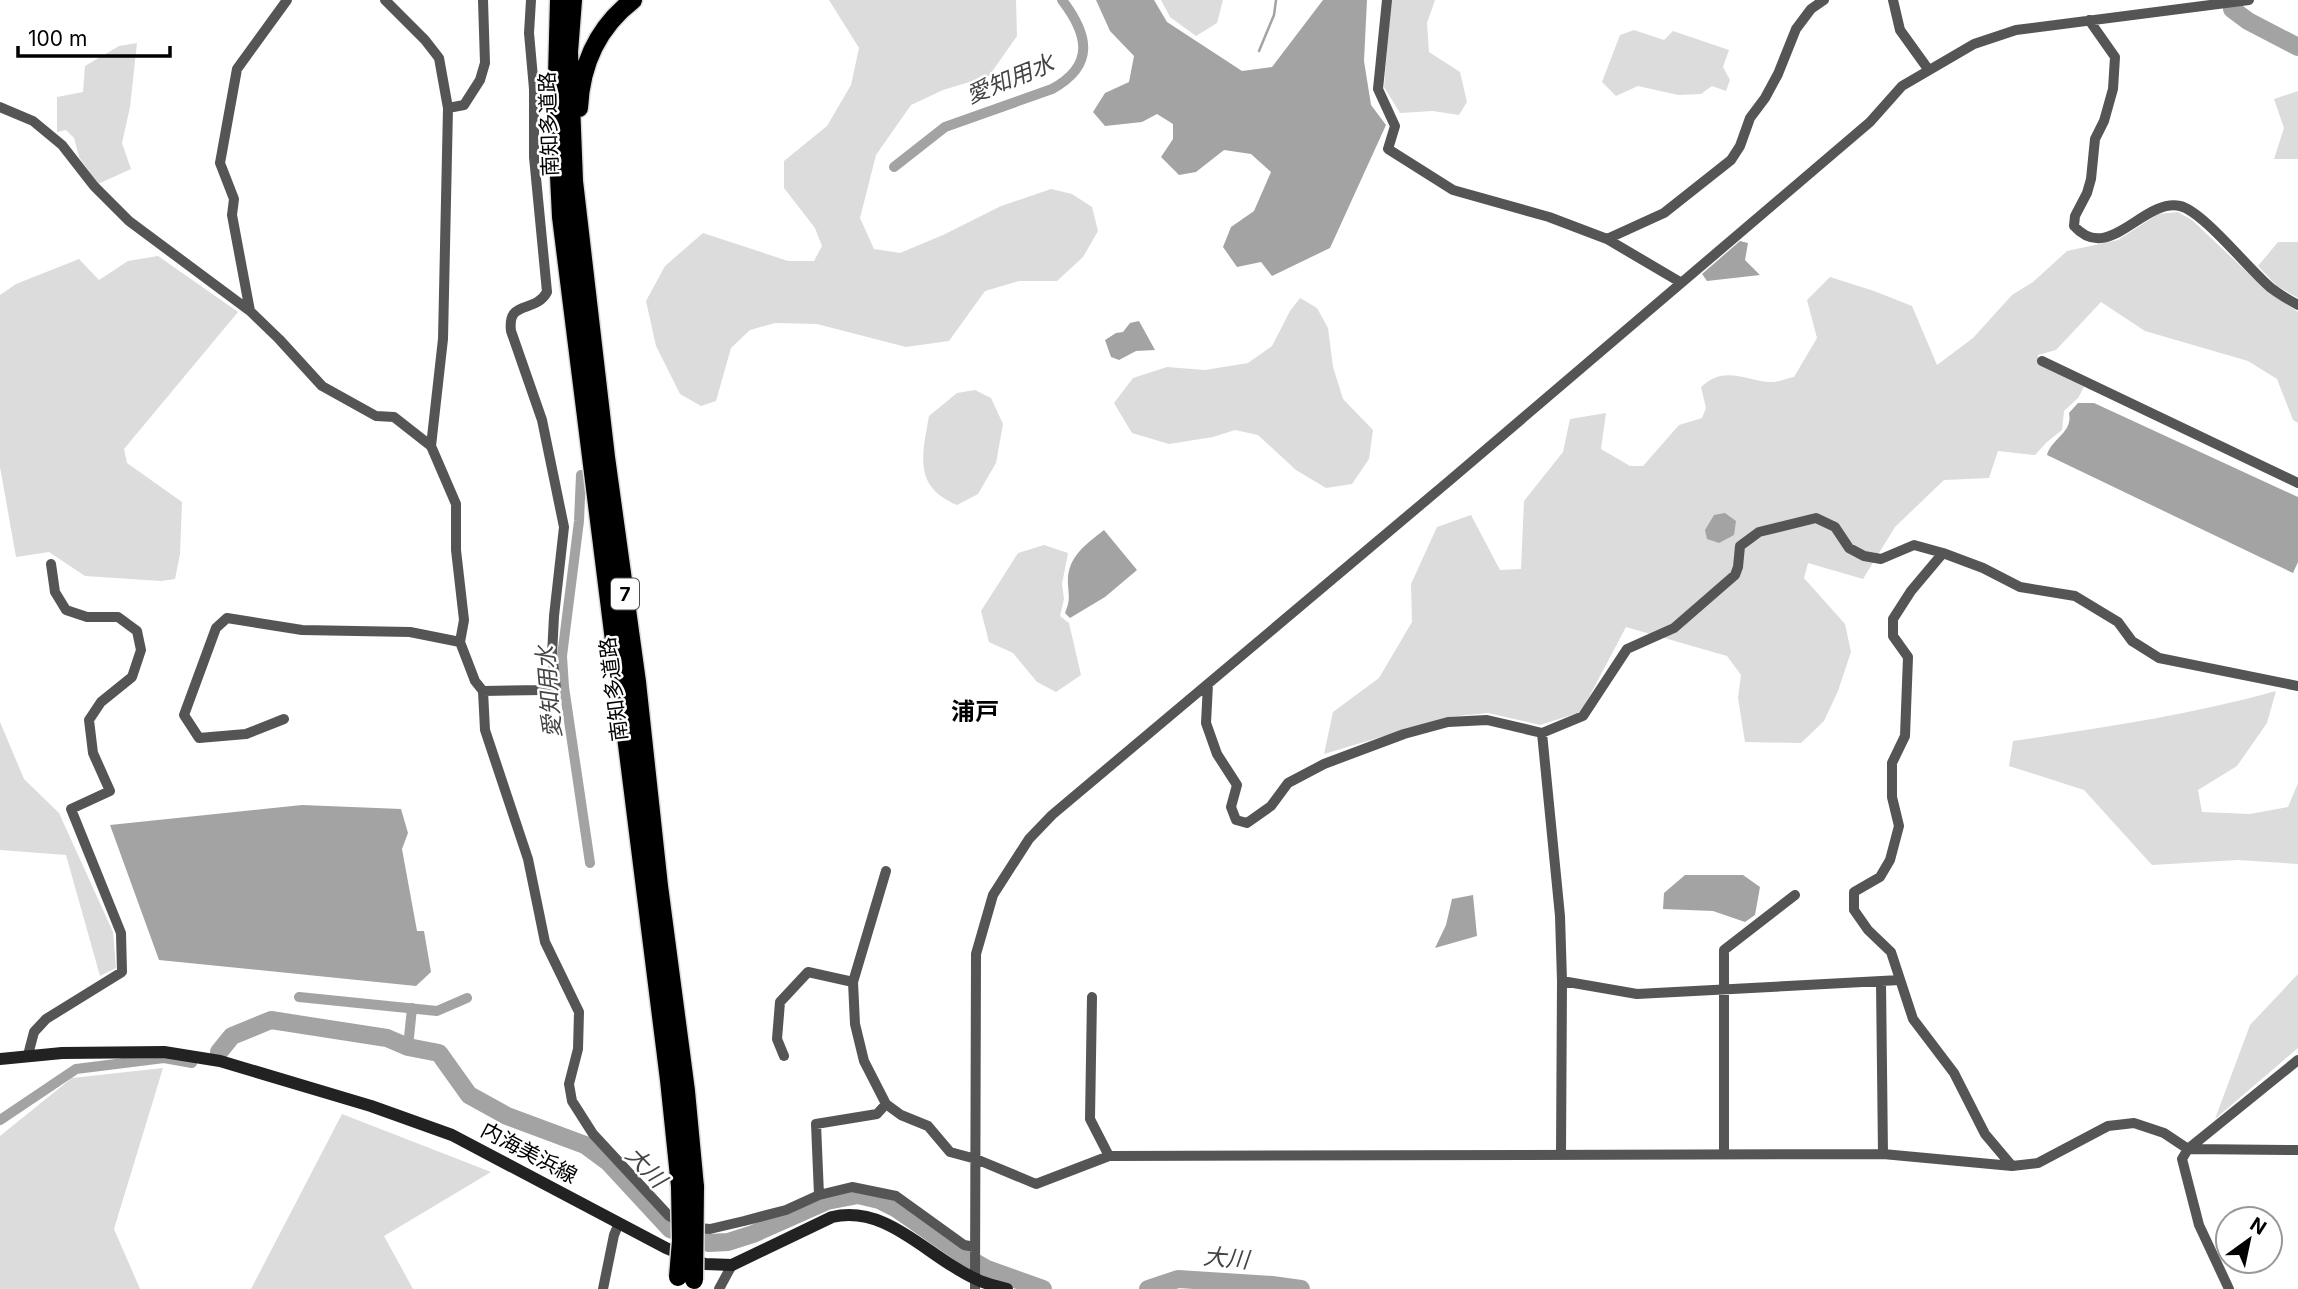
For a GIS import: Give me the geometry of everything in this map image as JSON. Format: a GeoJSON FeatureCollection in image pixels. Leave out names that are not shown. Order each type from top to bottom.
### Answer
{"type":"FeatureCollection","features":[{"type":"Feature","properties":{"kind":"highway","name":"南知多道路"},"geometry":{"type":"LineString","coordinates":[[573,0],[569,52],[573,181],[686,1091],[685,1284]]}},
{"type":"Feature","properties":{"kind":"highway"},"geometry":{"type":"LineString","coordinates":[[587,309],[593,296],[579,106],[583,75],[593,47],[605,26],[634,0]]}},
{"type":"Feature","properties":{"kind":"highway","name":"南知多道路"},"geometry":{"type":"LineString","coordinates":[[556,6],[556,115],[561,218],[667,1067],[687,1186]]}},
{"type":"Feature","properties":{"kind":"main road","name":"内海美浜線"},"geometry":{"type":"LineString","coordinates":[[0,1059],[62,1053],[164,1052],[220,1061],[371,1106],[452,1135],[666,1248],[705,1264],[732,1265]]}},
{"type":"Feature","properties":{"kind":"main road"},"geometry":{"type":"LineString","coordinates":[[732,1265],[832,1217],[847,1213],[860,1214],[885,1223],[975,1280],[1007,1289]]}},
{"type":"Feature","properties":{"kind":"street"},"geometry":{"type":"LineString","coordinates":[[250,311],[232,215],[234,199],[220,163],[237,69],[287,0]]}},
{"type":"Feature","properties":{"kind":"street"},"geometry":{"type":"LineString","coordinates":[[385,0],[439,58],[449,108],[443,339],[430,446]]}},
{"type":"Feature","properties":{"kind":"street"},"geometry":{"type":"LineString","coordinates":[[449,108],[464,105],[480,80],[485,63],[483,0]]}},
{"type":"Feature","properties":{"kind":"street"},"geometry":{"type":"LineString","coordinates":[[483,691],[556,688],[552,642],[564,527],[542,421],[510,327],[514,312],[540,302],[547,292],[534,158],[534,89],[529,33],[531,0]]}},
{"type":"Feature","properties":{"kind":"street"},"geometry":{"type":"LineString","coordinates":[[1387,0],[1378,89],[1395,126],[1388,149],[1454,190],[1549,217],[1607,239],[1679,282]]}},
{"type":"Feature","properties":{"kind":"street"},"geometry":{"type":"LineString","coordinates":[[1607,239],[1664,213],[1731,160],[1740,146],[1750,118],[1778,74],[1797,29],[1811,9],[1824,0]]}},
{"type":"Feature","properties":{"kind":"street"},"geometry":{"type":"LineString","coordinates":[[1893,0],[1900,30],[1928,69]]}},
{"type":"Feature","properties":{"kind":"street"},"geometry":{"type":"LineString","coordinates":[[975,1280],[976,954],[993,895],[1029,839],[1052,814],[1440,490],[1679,282],[1870,122],[1902,86],[1974,44],[2016,30],[2249,0]]}},
{"type":"Feature","properties":{"kind":"street"},"geometry":{"type":"LineString","coordinates":[[2089,20],[2115,57],[2113,89],[2104,121],[2095,139],[2087,194],[2075,216],[2074,226],[2081,235],[2096,238],[2115,235],[2157,208],[2180,206],[2197,216],[2215,232],[2271,288],[2298,306]]}},
{"type":"Feature","properties":{"kind":"street"},"geometry":{"type":"LineString","coordinates":[[0,107],[33,121],[62,145],[94,186],[129,221],[250,311],[322,386],[376,416],[394,417],[430,446],[456,504],[456,550],[464,620],[460,642],[475,681],[483,691],[485,730],[528,859],[545,942],[579,1013],[578,1049],[569,1084],[572,1101],[593,1133],[669,1216],[688,1227],[710,1229],[744,1221],[786,1210],[819,1195],[852,1187],[896,1196],[975,1251]]}},
{"type":"Feature","properties":{"kind":"street"},"geometry":{"type":"LineString","coordinates":[[2042,361],[2298,483]]}},
{"type":"Feature","properties":{"kind":"street"},"geometry":{"type":"LineString","coordinates":[[1208,684],[1206,723],[1217,754],[1237,785],[1231,807],[1236,820],[1247,823],[1271,806],[1288,783],[1324,764],[1404,734],[1448,722],[1487,720],[1542,733],[1583,716],[1627,649],[1674,628],[1735,575],[1740,546],[1759,531],[1816,518],[1835,527],[1849,548],[1864,556],[1881,559],[1914,545],[1943,553],[1983,568],[2020,587],[2075,596],[2118,622],[2132,642],[2159,658],[2298,686]]}},
{"type":"Feature","properties":{"kind":"street"},"geometry":{"type":"LineString","coordinates":[[1943,553],[1911,591],[1893,619],[1893,636],[1908,657],[1905,736],[1892,763],[1892,797],[1899,826],[1890,860],[1880,877],[1854,892],[1854,910],[1868,930],[1891,952],[1913,1019],[1954,1073],[1985,1135],[2012,1166]]}},
{"type":"Feature","properties":{"kind":"street"},"geometry":{"type":"LineString","coordinates":[[28,1055],[34,1032],[46,1019],[122,972],[121,933],[72,809],[110,791],[93,753],[89,720],[101,702],[132,677],[141,650],[137,631],[118,617],[87,617],[66,610],[55,592],[51,564]]}},
{"type":"Feature","properties":{"kind":"street"},"geometry":{"type":"LineString","coordinates":[[284,719],[246,734],[199,738],[184,715],[216,628],[227,618],[302,630],[410,632],[460,642]]}},
{"type":"Feature","properties":{"kind":"street"},"geometry":{"type":"LineString","coordinates":[[1542,733],[1558,890],[1562,981],[1561,1155]]}},
{"type":"Feature","properties":{"kind":"street"},"geometry":{"type":"LineString","coordinates":[[886,871],[853,982],[855,1024],[864,1061],[886,1104],[901,1115],[928,1126],[950,1152],[976,1159],[1037,1184],[1109,1156],[1883,1154],[2012,1166],[2038,1163],[2108,1126],[2134,1123],[2164,1133],[2188,1149],[2298,1150]]}},
{"type":"Feature","properties":{"kind":"street"},"geometry":{"type":"LineString","coordinates":[[1724,1154],[1724,950],[1795,895]]}},
{"type":"Feature","properties":{"kind":"street"},"geometry":{"type":"LineString","coordinates":[[784,1056],[777,1040],[779,1002],[808,972],[853,982]]}},
{"type":"Feature","properties":{"kind":"street"},"geometry":{"type":"LineString","coordinates":[[1562,981],[1637,994],[1900,980]]}},
{"type":"Feature","properties":{"kind":"street"},"geometry":{"type":"LineString","coordinates":[[1881,982],[1883,1154]]}},
{"type":"Feature","properties":{"kind":"street"},"geometry":{"type":"LineString","coordinates":[[1092,997],[1090,1119],[1109,1156]]}},
{"type":"Feature","properties":{"kind":"street"},"geometry":{"type":"LineString","coordinates":[[2229,1289],[2199,1225],[2182,1159],[2188,1149],[2298,1060]]}},
{"type":"Feature","properties":{"kind":"street"},"geometry":{"type":"LineString","coordinates":[[819,1195],[816,1124],[877,1114],[886,1104]]}},
{"type":"Feature","properties":{"kind":"street"},"geometry":{"type":"LineString","coordinates":[[603,1289],[619,1223]]}},
{"type":"Feature","properties":{"kind":"street"},"geometry":{"type":"LineString","coordinates":[[719,1289],[732,1265]]}},
{"type":"Feature","properties":{"kind":"shaded area"},"geometry":{"type":"Polygon","coordinates":[[[829,0],[1016,0],[1017,36],[989,76],[943,90],[911,105],[876,155],[860,218],[874,249],[900,253],[1001,206],[1051,189],[1072,194],[1092,207],[1098,231],[1083,257],[1057,281],[1019,281],[985,291],[949,341],[906,347],[817,324],[775,323],[750,330],[731,348],[716,401],[701,406],[680,394],[656,346],[646,301],[665,266],[703,233],[788,261],[814,261],[822,246],[815,228],[784,188],[784,161],[827,126],[851,85],[859,48],[829,0]]]}},
{"type":"Feature","properties":{"kind":"shaded area"},"geometry":{"type":"Polygon","coordinates":[[[1096,0],[1154,0],[1167,22],[1242,71],[1272,67],[1323,0],[1367,0],[1364,61],[1371,105],[1386,125],[1330,248],[1272,276],[1261,262],[1237,267],[1223,247],[1231,227],[1254,211],[1271,172],[1251,154],[1224,150],[1196,172],[1179,175],[1161,157],[1173,139],[1173,124],[1157,114],[1142,122],[1105,126],[1093,112],[1105,93],[1129,82],[1134,56],[1110,31],[1096,0]]]}},
{"type":"Feature","properties":{"kind":"shaded area"},"geometry":{"type":"Polygon","coordinates":[[[1161,0],[1223,0],[1217,23],[1196,36],[1170,17],[1161,0]]]}},
{"type":"Feature","properties":{"kind":"shaded area"},"geometry":{"type":"Polygon","coordinates":[[[1391,0],[1435,0],[1427,23],[1429,52],[1460,72],[1467,102],[1459,115],[1433,111],[1400,113],[1384,87],[1391,0]]]}},
{"type":"Feature","properties":{"kind":"shaded area"},"geometry":{"type":"Polygon","coordinates":[[[1634,30],[1664,40],[1673,31],[1729,50],[1723,67],[1730,80],[1726,91],[1712,86],[1701,94],[1678,95],[1638,86],[1616,96],[1602,82],[1620,35],[1634,30]]]}},
{"type":"Feature","properties":{"kind":"shaded area"},"geometry":{"type":"Polygon","coordinates":[[[137,43],[130,107],[122,143],[131,169],[98,184],[79,157],[74,138],[66,130],[57,132],[57,97],[83,92],[85,66],[119,46],[137,43]]]}},
{"type":"Feature","properties":{"kind":"shaded area"},"geometry":{"type":"Polygon","coordinates":[[[2298,91],[2298,159],[2274,159],[2284,128],[2274,99],[2298,91]]]}},
{"type":"Feature","properties":{"kind":"shaded area"},"geometry":{"type":"Polygon","coordinates":[[[2178,212],[2192,220],[2266,290],[2298,312],[2298,423],[2293,420],[2277,379],[2248,361],[2145,331],[2101,302],[2056,350],[2038,355],[2038,364],[2084,387],[2078,398],[2064,411],[2062,430],[2035,455],[1998,451],[1989,478],[1944,480],[1895,527],[1863,579],[1808,563],[1804,578],[1845,624],[1851,652],[1838,691],[1824,721],[1801,743],[1745,742],[1738,698],[1741,675],[1727,656],[1626,627],[1581,712],[1540,725],[1488,713],[1448,717],[1324,754],[1333,712],[1379,678],[1412,622],[1411,584],[1437,527],[1471,515],[1500,570],[1521,569],[1524,501],[1563,452],[1570,419],[1606,413],[1601,449],[1630,466],[1643,466],[1679,425],[1702,418],[1706,408],[1701,387],[1710,380],[1728,375],[1772,382],[1794,377],[1817,338],[1807,300],[1830,277],[1912,306],[1937,365],[1973,338],[2012,295],[2033,282],[2067,251],[2118,240],[2158,214],[2178,212]]]}},
{"type":"Feature","properties":{"kind":"shaded area"},"geometry":{"type":"Polygon","coordinates":[[[1740,241],[1748,243],[1745,260],[1760,275],[1707,281],[1702,274],[1740,241]]]}},
{"type":"Feature","properties":{"kind":"shaded area"},"geometry":{"type":"Polygon","coordinates":[[[2278,242],[2298,242],[2298,298],[2277,286],[2258,266],[2278,242]]]}},
{"type":"Feature","properties":{"kind":"shaded area"},"geometry":{"type":"Polygon","coordinates":[[[158,256],[238,312],[124,449],[127,463],[182,502],[180,554],[175,579],[161,581],[85,576],[49,552],[16,557],[0,467],[0,295],[16,284],[79,259],[99,280],[128,261],[158,256]]]}},
{"type":"Feature","properties":{"kind":"shaded area"},"geometry":{"type":"Polygon","coordinates":[[[1300,298],[1317,308],[1328,328],[1333,367],[1343,399],[1373,430],[1369,459],[1352,484],[1326,488],[1296,470],[1258,435],[1235,430],[1213,437],[1169,444],[1132,433],[1114,403],[1133,378],[1167,367],[1205,370],[1248,363],[1272,346],[1300,298]]]}},
{"type":"Feature","properties":{"kind":"shaded area"},"geometry":{"type":"Polygon","coordinates":[[[1139,321],[1155,350],[1136,351],[1119,360],[1111,357],[1105,340],[1123,332],[1130,323],[1139,321]]]}},
{"type":"Feature","properties":{"kind":"shaded area"},"geometry":{"type":"Polygon","coordinates":[[[975,390],[991,398],[1003,424],[996,463],[978,494],[957,505],[933,489],[927,479],[923,457],[924,444],[929,416],[957,393],[975,390]]]}},
{"type":"Feature","properties":{"kind":"shaded area"},"geometry":{"type":"Polygon","coordinates":[[[2078,403],[2094,403],[2298,497],[2298,562],[2293,573],[2047,455],[2068,426],[2069,413],[2078,403]]]}},
{"type":"Feature","properties":{"kind":"shaded area"},"geometry":{"type":"Polygon","coordinates":[[[1725,513],[1736,521],[1734,535],[1719,543],[1707,539],[1705,530],[1714,515],[1725,513]]]}},
{"type":"Feature","properties":{"kind":"shaded area"},"geometry":{"type":"Polygon","coordinates":[[[1104,530],[1137,570],[1105,597],[1070,618],[1065,613],[1069,599],[1070,567],[1078,553],[1104,530]]]}},
{"type":"Feature","properties":{"kind":"shaded area"},"geometry":{"type":"Polygon","coordinates":[[[1044,545],[1068,553],[1060,616],[1069,623],[1081,675],[1056,692],[1037,682],[1013,653],[989,642],[981,611],[1018,553],[1044,545]]]}},
{"type":"Feature","properties":{"kind":"shaded area"},"geometry":{"type":"Polygon","coordinates":[[[2276,691],[2267,723],[2237,766],[2198,790],[2202,812],[2250,814],[2288,807],[2298,783],[2298,864],[2238,860],[2152,865],[2084,790],[2009,766],[2013,741],[2178,714],[2276,691]]]}},
{"type":"Feature","properties":{"kind":"shaded area"},"geometry":{"type":"Polygon","coordinates":[[[0,722],[24,779],[59,813],[113,932],[116,968],[100,976],[66,855],[0,850],[0,722]]]}},
{"type":"Feature","properties":{"kind":"shaded area"},"geometry":{"type":"Polygon","coordinates":[[[302,805],[401,809],[408,833],[402,849],[417,931],[424,931],[431,972],[416,986],[159,960],[110,825],[302,805]]]}},
{"type":"Feature","properties":{"kind":"shaded area"},"geometry":{"type":"Polygon","coordinates":[[[1685,875],[1743,875],[1760,887],[1755,915],[1745,922],[1713,911],[1663,909],[1664,893],[1685,875]]]}},
{"type":"Feature","properties":{"kind":"shaded area"},"geometry":{"type":"Polygon","coordinates":[[[1473,895],[1477,936],[1435,948],[1446,925],[1452,899],[1473,895]]]}},
{"type":"Feature","properties":{"kind":"shaded area"},"geometry":{"type":"Polygon","coordinates":[[[2298,974],[2298,1048],[2215,1119],[2250,1025],[2298,974]]]}},
{"type":"Feature","properties":{"kind":"shaded area"},"geometry":{"type":"Polygon","coordinates":[[[163,1068],[114,1229],[140,1289],[0,1289],[0,1136],[72,1078],[163,1068]]]}},
{"type":"Feature","properties":{"kind":"shaded area"},"geometry":{"type":"Polygon","coordinates":[[[342,1114],[491,1172],[384,1236],[413,1289],[251,1289],[342,1114]]]}},
{"type":"Feature","properties":{"kind":"waterway","name":"愛知用水"},"geometry":{"type":"LineString","coordinates":[[894,167],[945,127],[1052,89],[1066,80],[1076,70],[1083,48],[1078,25],[1062,0]]}},
{"type":"Feature","properties":{"kind":"waterway"},"geometry":{"type":"LineString","coordinates":[[1259,51],[1274,15],[1276,0]]}},
{"type":"Feature","properties":{"kind":"waterway"},"geometry":{"type":"LineString","coordinates":[[2232,9],[2248,21],[2298,47]]}},
{"type":"Feature","properties":{"kind":"waterway","name":"愛知用水"},"geometry":{"type":"LineString","coordinates":[[581,475],[579,521],[562,656],[564,687],[590,863]]}},
{"type":"Feature","properties":{"kind":"waterway","name":"愛知用水"},"geometry":{"type":"LineString","coordinates":[[299,997],[437,1011],[467,998]]}},
{"type":"Feature","properties":{"kind":"waterway","name":"愛知用水"},"geometry":{"type":"LineString","coordinates":[[408,1047],[412,1008]]}},
{"type":"Feature","properties":{"kind":"waterway","name":"大川"},"geometry":{"type":"LineString","coordinates":[[219,1052],[232,1036],[271,1020],[387,1038],[408,1047],[439,1053],[469,1095],[507,1116],[585,1145],[608,1162],[670,1229],[709,1243],[728,1242],[753,1234],[827,1201],[858,1195],[879,1200],[897,1209],[987,1269],[1043,1289]]}},
{"type":"Feature","properties":{"kind":"waterway","name":"愛知用水"},"geometry":{"type":"LineString","coordinates":[[0,1120],[76,1069],[164,1058],[192,1063]]}},
{"type":"Feature","properties":{"kind":"waterway","name":"大川"},"geometry":{"type":"LineString","coordinates":[[1148,1289],[1178,1279],[1301,1289]]}},
{"type":"Feature","properties":{"kind":"district","name":"浦戸"},"geometry":{"type":"Point","coordinates":[975,712]}}]}
